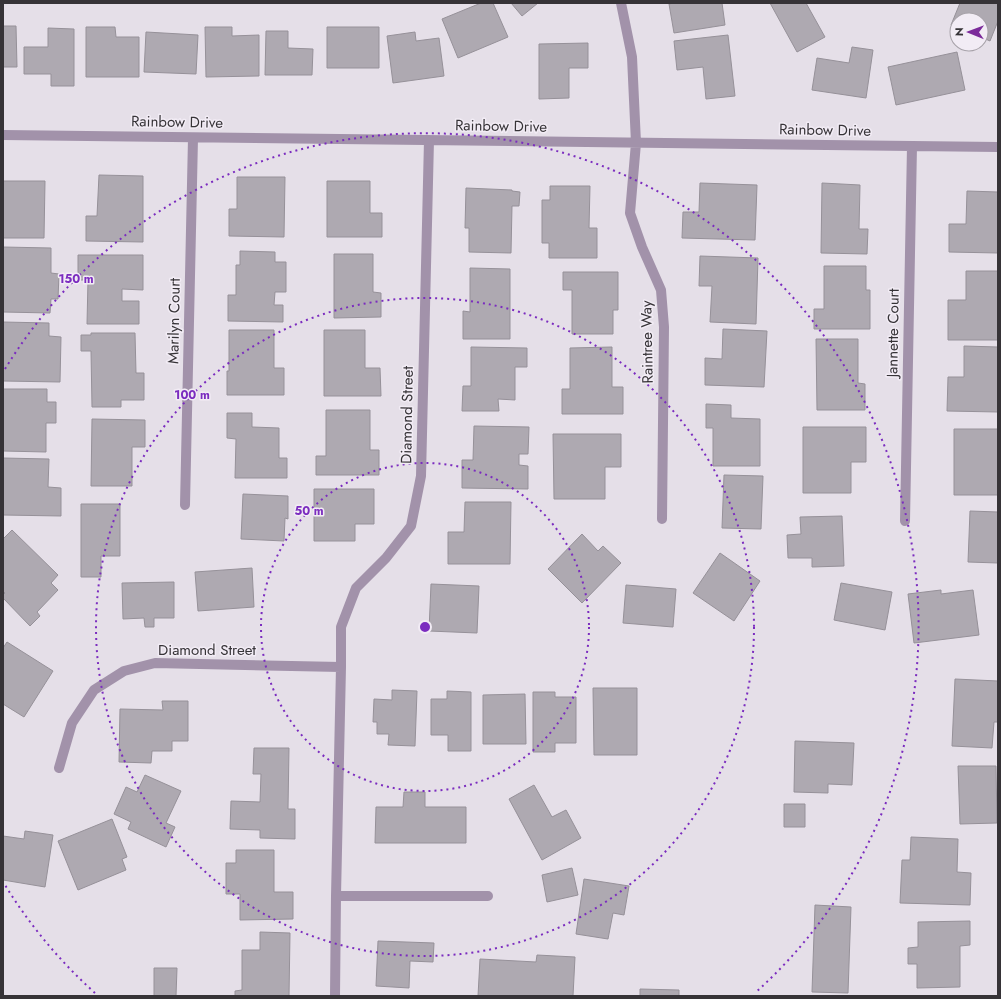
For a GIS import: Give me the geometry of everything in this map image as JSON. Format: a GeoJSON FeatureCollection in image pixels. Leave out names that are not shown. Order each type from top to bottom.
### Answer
{"type":"FeatureCollection","features":[{"type":"Feature","properties":{"kind":"street","name":"Raintree Way"},"geometry":{"type":"LineString","coordinates":[[621,3],[632,57],[636,143],[630,213],[642,247],[661,290],[664,327],[662,519]]}},
{"type":"Feature","properties":{"kind":"street","name":"Rainbow Drive"},"geometry":{"type":"LineString","coordinates":[[3,135],[998,147]]}},
{"type":"Feature","properties":{"kind":"street","name":"Marilyn Court"},"geometry":{"type":"LineString","coordinates":[[185,505],[193,138]]}},
{"type":"Feature","properties":{"kind":"street","name":"Diamond Street"},"geometry":{"type":"LineString","coordinates":[[335,996],[341,627],[356,588],[386,558],[411,526],[421,476],[429,140]]}},
{"type":"Feature","properties":{"kind":"street","name":"Jannette Court"},"geometry":{"type":"LineString","coordinates":[[905,521],[912,146]]}},
{"type":"Feature","properties":{"kind":"street","name":"Diamond Street"},"geometry":{"type":"LineString","coordinates":[[59,768],[72,723],[94,690],[124,671],[155,663],[341,667]]}},
{"type":"Feature","properties":{"kind":"street"},"geometry":{"type":"LineString","coordinates":[[336,896],[488,896]]}},
{"type":"Feature","properties":{"kind":"building"},"geometry":{"type":"Polygon","coordinates":[[[481,3],[493,3],[508,37],[458,58],[442,19],[481,3]]]}},
{"type":"Feature","properties":{"kind":"building"},"geometry":{"type":"Polygon","coordinates":[[[511,3],[538,3],[522,16],[511,3]]]}},
{"type":"Feature","properties":{"kind":"building"},"geometry":{"type":"Polygon","coordinates":[[[722,3],[725,25],[674,33],[669,4],[722,3]]]}},
{"type":"Feature","properties":{"kind":"building"},"geometry":{"type":"Polygon","coordinates":[[[770,3],[806,3],[825,37],[797,52],[770,3]]]}},
{"type":"Feature","properties":{"kind":"building"},"geometry":{"type":"Polygon","coordinates":[[[960,3],[998,3],[998,21],[990,41],[989,12],[956,12],[960,3]]]}},
{"type":"Feature","properties":{"kind":"building"},"geometry":{"type":"Polygon","coordinates":[[[3,26],[16,26],[17,67],[3,67],[3,26]]]}},
{"type":"Feature","properties":{"kind":"building"},"geometry":{"type":"Polygon","coordinates":[[[86,27],[115,27],[116,37],[139,37],[139,77],[86,77],[86,27]]]}},
{"type":"Feature","properties":{"kind":"building"},"geometry":{"type":"Polygon","coordinates":[[[205,27],[232,27],[232,36],[259,35],[259,76],[206,77],[205,27]]]}},
{"type":"Feature","properties":{"kind":"building"},"geometry":{"type":"Polygon","coordinates":[[[327,27],[379,27],[379,68],[327,68],[327,27]]]}},
{"type":"Feature","properties":{"kind":"building"},"geometry":{"type":"Polygon","coordinates":[[[48,28],[74,29],[74,86],[51,86],[51,74],[24,74],[24,47],[48,47],[48,28]]]}},
{"type":"Feature","properties":{"kind":"building"},"geometry":{"type":"Polygon","coordinates":[[[266,31],[288,31],[288,48],[313,49],[312,75],[265,75],[266,31]]]}},
{"type":"Feature","properties":{"kind":"building"},"geometry":{"type":"Polygon","coordinates":[[[146,32],[198,35],[196,74],[144,72],[146,32]]]}},
{"type":"Feature","properties":{"kind":"building"},"geometry":{"type":"Polygon","coordinates":[[[415,32],[416,41],[439,38],[444,76],[393,83],[387,36],[415,32]]]}},
{"type":"Feature","properties":{"kind":"building"},"geometry":{"type":"Polygon","coordinates":[[[728,35],[735,96],[706,99],[703,67],[677,70],[674,41],[728,35]]]}},
{"type":"Feature","properties":{"kind":"building"},"geometry":{"type":"Polygon","coordinates":[[[588,43],[588,68],[569,68],[569,98],[539,99],[539,44],[588,43]]]}},
{"type":"Feature","properties":{"kind":"building"},"geometry":{"type":"Polygon","coordinates":[[[852,47],[873,50],[866,98],[812,90],[817,58],[849,63],[852,47]]]}},
{"type":"Feature","properties":{"kind":"building"},"geometry":{"type":"Polygon","coordinates":[[[957,52],[965,90],[896,105],[888,67],[957,52]]]}},
{"type":"Feature","properties":{"kind":"building"},"geometry":{"type":"Polygon","coordinates":[[[99,175],[143,176],[143,242],[86,241],[86,216],[97,216],[99,175]]]}},
{"type":"Feature","properties":{"kind":"building"},"geometry":{"type":"Polygon","coordinates":[[[237,177],[285,177],[284,237],[229,236],[229,209],[237,209],[237,177]]]}},
{"type":"Feature","properties":{"kind":"building"},"geometry":{"type":"Polygon","coordinates":[[[3,181],[45,181],[44,238],[3,238],[3,181]]]}},
{"type":"Feature","properties":{"kind":"building"},"geometry":{"type":"Polygon","coordinates":[[[327,181],[370,181],[370,213],[382,213],[382,237],[327,237],[327,181]]]}},
{"type":"Feature","properties":{"kind":"building"},"geometry":{"type":"Polygon","coordinates":[[[700,183],[757,185],[755,240],[682,238],[683,212],[699,212],[700,183]]]}},
{"type":"Feature","properties":{"kind":"building"},"geometry":{"type":"Polygon","coordinates":[[[822,183],[860,185],[859,229],[868,229],[867,254],[821,253],[822,183]]]}},
{"type":"Feature","properties":{"kind":"building"},"geometry":{"type":"Polygon","coordinates":[[[550,186],[590,186],[589,228],[597,228],[597,258],[549,258],[549,243],[542,243],[542,200],[550,200],[550,186]]]}},
{"type":"Feature","properties":{"kind":"building"},"geometry":{"type":"Polygon","coordinates":[[[466,188],[512,190],[520,192],[519,206],[512,206],[511,253],[469,252],[469,228],[465,228],[466,188]]]}},
{"type":"Feature","properties":{"kind":"building"},"geometry":{"type":"Polygon","coordinates":[[[967,191],[998,192],[998,253],[949,252],[949,224],[966,224],[967,191]]]}},
{"type":"Feature","properties":{"kind":"building"},"geometry":{"type":"Polygon","coordinates":[[[3,247],[51,248],[51,273],[59,274],[58,299],[51,299],[50,313],[3,312],[3,247]]]}},
{"type":"Feature","properties":{"kind":"building"},"geometry":{"type":"Polygon","coordinates":[[[240,251],[275,252],[275,262],[286,262],[286,292],[275,292],[274,305],[283,305],[283,322],[228,321],[228,295],[236,295],[236,265],[240,265],[240,251]]]}},
{"type":"Feature","properties":{"kind":"building"},"geometry":{"type":"Polygon","coordinates":[[[334,254],[373,254],[373,292],[381,293],[381,317],[334,318],[334,254]]]}},
{"type":"Feature","properties":{"kind":"building"},"geometry":{"type":"Polygon","coordinates":[[[78,255],[143,255],[143,290],[122,289],[122,301],[139,301],[139,324],[87,324],[88,280],[78,280],[78,255]]]}},
{"type":"Feature","properties":{"kind":"building"},"geometry":{"type":"Polygon","coordinates":[[[700,256],[758,258],[756,324],[710,322],[712,286],[699,286],[700,256]]]}},
{"type":"Feature","properties":{"kind":"building"},"geometry":{"type":"Polygon","coordinates":[[[824,266],[866,266],[866,290],[870,290],[870,329],[814,329],[814,309],[824,309],[824,266]]]}},
{"type":"Feature","properties":{"kind":"building"},"geometry":{"type":"Polygon","coordinates":[[[470,268],[510,269],[510,339],[463,339],[463,311],[470,312],[470,268]]]}},
{"type":"Feature","properties":{"kind":"building"},"geometry":{"type":"Polygon","coordinates":[[[966,271],[998,271],[998,340],[948,340],[948,300],[966,300],[966,271]]]}},
{"type":"Feature","properties":{"kind":"building"},"geometry":{"type":"Polygon","coordinates":[[[563,272],[618,272],[618,310],[613,310],[613,334],[572,334],[572,290],[563,290],[563,272]]]}},
{"type":"Feature","properties":{"kind":"building"},"geometry":{"type":"Polygon","coordinates":[[[3,322],[49,323],[49,336],[61,337],[60,382],[3,381],[3,322]]]}},
{"type":"Feature","properties":{"kind":"building"},"geometry":{"type":"Polygon","coordinates":[[[723,329],[767,331],[764,387],[705,385],[705,358],[722,359],[723,329]]]}},
{"type":"Feature","properties":{"kind":"building"},"geometry":{"type":"Polygon","coordinates":[[[229,330],[274,330],[274,368],[284,368],[284,395],[227,395],[227,371],[229,371],[229,330]]]}},
{"type":"Feature","properties":{"kind":"building"},"geometry":{"type":"Polygon","coordinates":[[[324,330],[365,330],[365,368],[380,368],[381,396],[324,396],[324,330]]]}},
{"type":"Feature","properties":{"kind":"building"},"geometry":{"type":"Polygon","coordinates":[[[91,333],[135,333],[136,373],[144,373],[144,400],[121,400],[121,407],[92,407],[91,351],[81,351],[81,335],[91,335],[91,333]]]}},
{"type":"Feature","properties":{"kind":"building"},"geometry":{"type":"Polygon","coordinates":[[[816,339],[858,339],[858,383],[865,384],[865,410],[817,410],[816,339]]]}},
{"type":"Feature","properties":{"kind":"building"},"geometry":{"type":"Polygon","coordinates":[[[964,346],[998,347],[998,412],[947,411],[948,377],[964,377],[964,346]]]}},
{"type":"Feature","properties":{"kind":"building"},"geometry":{"type":"Polygon","coordinates":[[[471,347],[527,348],[527,367],[515,367],[515,400],[498,399],[499,411],[462,411],[463,386],[471,386],[471,347]]]}},
{"type":"Feature","properties":{"kind":"building"},"geometry":{"type":"Polygon","coordinates":[[[612,347],[612,387],[623,387],[623,414],[562,414],[562,389],[570,389],[570,348],[612,347]]]}},
{"type":"Feature","properties":{"kind":"building"},"geometry":{"type":"Polygon","coordinates":[[[3,389],[47,389],[47,402],[56,402],[56,423],[46,423],[46,452],[3,451],[3,389]]]}},
{"type":"Feature","properties":{"kind":"building"},"geometry":{"type":"Polygon","coordinates":[[[706,404],[731,405],[731,418],[760,419],[760,466],[713,466],[713,428],[706,428],[706,404]]]}},
{"type":"Feature","properties":{"kind":"building"},"geometry":{"type":"Polygon","coordinates":[[[326,410],[370,410],[370,450],[379,450],[379,475],[316,475],[316,456],[326,456],[326,410]]]}},
{"type":"Feature","properties":{"kind":"building"},"geometry":{"type":"Polygon","coordinates":[[[227,413],[252,413],[252,427],[279,428],[279,458],[287,458],[287,478],[235,478],[236,439],[227,438],[227,413]]]}},
{"type":"Feature","properties":{"kind":"building"},"geometry":{"type":"Polygon","coordinates":[[[92,419],[145,420],[145,447],[132,447],[132,486],[91,486],[92,419]]]}},
{"type":"Feature","properties":{"kind":"building"},"geometry":{"type":"Polygon","coordinates":[[[474,426],[529,427],[528,454],[519,454],[519,465],[528,466],[528,489],[462,488],[462,460],[473,460],[474,426]]]}},
{"type":"Feature","properties":{"kind":"building"},"geometry":{"type":"Polygon","coordinates":[[[803,427],[866,427],[866,462],[851,462],[851,493],[803,493],[803,427]]]}},
{"type":"Feature","properties":{"kind":"building"},"geometry":{"type":"Polygon","coordinates":[[[954,429],[998,429],[998,495],[954,495],[954,429]]]}},
{"type":"Feature","properties":{"kind":"building"},"geometry":{"type":"Polygon","coordinates":[[[553,434],[621,434],[621,467],[605,467],[605,499],[554,499],[553,434]]]}},
{"type":"Feature","properties":{"kind":"building"},"geometry":{"type":"Polygon","coordinates":[[[3,458],[49,459],[48,487],[61,488],[61,516],[3,515],[3,458]]]}},
{"type":"Feature","properties":{"kind":"building"},"geometry":{"type":"Polygon","coordinates":[[[724,475],[763,476],[761,529],[722,528],[724,475]]]}},
{"type":"Feature","properties":{"kind":"building"},"geometry":{"type":"Polygon","coordinates":[[[314,489],[374,489],[374,524],[355,524],[355,541],[314,541],[314,489]]]}},
{"type":"Feature","properties":{"kind":"building"},"geometry":{"type":"Polygon","coordinates":[[[243,494],[288,496],[288,519],[285,518],[284,541],[241,539],[243,494]]]}},
{"type":"Feature","properties":{"kind":"building"},"geometry":{"type":"Polygon","coordinates":[[[465,502],[511,502],[510,564],[448,564],[448,532],[464,532],[465,502]]]}},
{"type":"Feature","properties":{"kind":"building"},"geometry":{"type":"Polygon","coordinates":[[[81,504],[120,504],[120,556],[101,556],[101,577],[81,577],[81,504]]]}},
{"type":"Feature","properties":{"kind":"building"},"geometry":{"type":"Polygon","coordinates":[[[970,511],[998,512],[998,563],[968,562],[970,511]]]}},
{"type":"Feature","properties":{"kind":"building"},"geometry":{"type":"Polygon","coordinates":[[[842,516],[844,566],[812,567],[812,558],[788,558],[787,535],[801,534],[800,517],[842,516]]]}},
{"type":"Feature","properties":{"kind":"building"},"geometry":{"type":"Polygon","coordinates":[[[12,530],[58,575],[51,583],[58,590],[37,612],[40,616],[30,626],[3,598],[5,593],[3,591],[3,539],[12,530]]]}},
{"type":"Feature","properties":{"kind":"building"},"geometry":{"type":"Polygon","coordinates":[[[582,534],[598,551],[603,546],[621,563],[582,603],[548,569],[582,534]]]}},
{"type":"Feature","properties":{"kind":"building"},"geometry":{"type":"Polygon","coordinates":[[[720,553],[760,581],[734,621],[693,593],[720,553]]]}},
{"type":"Feature","properties":{"kind":"building"},"geometry":{"type":"Polygon","coordinates":[[[252,568],[254,607],[198,611],[195,572],[252,568]]]}},
{"type":"Feature","properties":{"kind":"building"},"geometry":{"type":"Polygon","coordinates":[[[174,582],[174,618],[154,618],[154,627],[145,627],[144,618],[123,619],[122,583],[174,582]]]}},
{"type":"Feature","properties":{"kind":"building"},"geometry":{"type":"Polygon","coordinates":[[[841,583],[892,592],[885,630],[834,620],[841,583]]]}},
{"type":"Feature","properties":{"kind":"building"},"geometry":{"type":"Polygon","coordinates":[[[431,584],[479,586],[477,633],[429,631],[431,584]]]}},
{"type":"Feature","properties":{"kind":"building"},"geometry":{"type":"Polygon","coordinates":[[[626,585],[676,589],[673,627],[623,623],[626,585]]]}},
{"type":"Feature","properties":{"kind":"building"},"geometry":{"type":"Polygon","coordinates":[[[941,590],[941,594],[973,590],[979,635],[914,643],[908,594],[941,590]]]}},
{"type":"Feature","properties":{"kind":"building"},"geometry":{"type":"Polygon","coordinates":[[[7,642],[53,671],[24,717],[3,704],[3,648],[7,642]]]}},
{"type":"Feature","properties":{"kind":"building"},"geometry":{"type":"Polygon","coordinates":[[[955,679],[998,681],[998,722],[994,722],[992,748],[952,746],[955,679]]]}},
{"type":"Feature","properties":{"kind":"building"},"geometry":{"type":"Polygon","coordinates":[[[593,688],[637,688],[637,755],[594,755],[593,688]]]}},
{"type":"Feature","properties":{"kind":"building"},"geometry":{"type":"Polygon","coordinates":[[[392,690],[417,691],[415,746],[388,745],[389,734],[377,734],[377,722],[373,722],[374,699],[392,700],[392,690]]]}},
{"type":"Feature","properties":{"kind":"building"},"geometry":{"type":"Polygon","coordinates":[[[447,691],[471,692],[471,751],[448,751],[448,735],[431,735],[431,699],[447,699],[447,691]]]}},
{"type":"Feature","properties":{"kind":"building"},"geometry":{"type":"Polygon","coordinates":[[[533,692],[555,692],[555,697],[576,697],[576,743],[555,743],[555,752],[533,752],[533,692]]]}},
{"type":"Feature","properties":{"kind":"building"},"geometry":{"type":"Polygon","coordinates":[[[525,694],[526,744],[483,744],[483,695],[525,694]]]}},
{"type":"Feature","properties":{"kind":"building"},"geometry":{"type":"Polygon","coordinates":[[[162,701],[188,701],[188,741],[172,741],[172,751],[152,751],[151,763],[119,762],[120,709],[163,710],[162,701]]]}},
{"type":"Feature","properties":{"kind":"building"},"geometry":{"type":"Polygon","coordinates":[[[795,741],[854,743],[852,785],[828,784],[828,793],[794,792],[795,741]]]}},
{"type":"Feature","properties":{"kind":"building"},"geometry":{"type":"Polygon","coordinates":[[[254,748],[289,748],[288,809],[295,809],[295,839],[260,838],[260,830],[230,829],[231,801],[260,802],[261,774],[253,774],[254,748]]]}},
{"type":"Feature","properties":{"kind":"building"},"geometry":{"type":"Polygon","coordinates":[[[958,766],[996,766],[997,823],[960,824],[958,766]]]}},
{"type":"Feature","properties":{"kind":"building"},"geometry":{"type":"Polygon","coordinates":[[[145,775],[181,791],[166,823],[175,827],[166,847],[128,829],[131,822],[114,814],[126,787],[137,792],[145,775]]]}},
{"type":"Feature","properties":{"kind":"building"},"geometry":{"type":"Polygon","coordinates":[[[534,785],[552,817],[566,810],[581,838],[542,860],[509,799],[534,785]]]}},
{"type":"Feature","properties":{"kind":"building"},"geometry":{"type":"Polygon","coordinates":[[[404,792],[425,792],[425,807],[466,807],[466,843],[375,843],[376,807],[403,807],[404,792]]]}},
{"type":"Feature","properties":{"kind":"building"},"geometry":{"type":"Polygon","coordinates":[[[784,804],[805,804],[805,827],[784,827],[784,804]]]}},
{"type":"Feature","properties":{"kind":"building"},"geometry":{"type":"Polygon","coordinates":[[[112,819],[127,857],[122,859],[126,870],[78,890],[58,841],[112,819]]]}},
{"type":"Feature","properties":{"kind":"building"},"geometry":{"type":"Polygon","coordinates":[[[25,831],[53,835],[45,887],[3,880],[3,836],[24,839],[25,831]]]}},
{"type":"Feature","properties":{"kind":"building"},"geometry":{"type":"Polygon","coordinates":[[[911,837],[958,839],[957,872],[971,873],[970,905],[900,903],[902,860],[910,860],[911,837]]]}},
{"type":"Feature","properties":{"kind":"building"},"geometry":{"type":"Polygon","coordinates":[[[236,850],[274,850],[274,892],[293,892],[293,919],[240,920],[240,894],[226,894],[226,863],[236,863],[236,850]]]}},
{"type":"Feature","properties":{"kind":"building"},"geometry":{"type":"Polygon","coordinates":[[[572,868],[578,895],[547,902],[542,875],[572,868]]]}},
{"type":"Feature","properties":{"kind":"building"},"geometry":{"type":"Polygon","coordinates":[[[584,879],[629,886],[624,915],[613,913],[608,939],[576,934],[584,879]]]}},
{"type":"Feature","properties":{"kind":"building"},"geometry":{"type":"Polygon","coordinates":[[[815,905],[851,907],[848,993],[812,992],[815,905]]]}},
{"type":"Feature","properties":{"kind":"building"},"geometry":{"type":"Polygon","coordinates":[[[970,921],[970,945],[960,946],[960,987],[917,988],[917,964],[908,964],[908,948],[918,947],[918,922],[970,921]]]}},
{"type":"Feature","properties":{"kind":"building"},"geometry":{"type":"Polygon","coordinates":[[[260,932],[290,933],[289,996],[235,996],[235,991],[242,990],[242,950],[260,950],[260,932]]]}},
{"type":"Feature","properties":{"kind":"building"},"geometry":{"type":"Polygon","coordinates":[[[378,941],[434,943],[433,962],[410,961],[409,988],[376,986],[378,941]]]}},
{"type":"Feature","properties":{"kind":"building"},"geometry":{"type":"Polygon","coordinates":[[[537,955],[575,957],[573,996],[478,996],[480,959],[536,962],[537,955]]]}},
{"type":"Feature","properties":{"kind":"building"},"geometry":{"type":"Polygon","coordinates":[[[154,968],[177,968],[176,996],[154,996],[154,968]]]}},
{"type":"Feature","properties":{"kind":"building"},"geometry":{"type":"Polygon","coordinates":[[[640,989],[679,990],[679,996],[640,996],[640,989]]]}}]}
